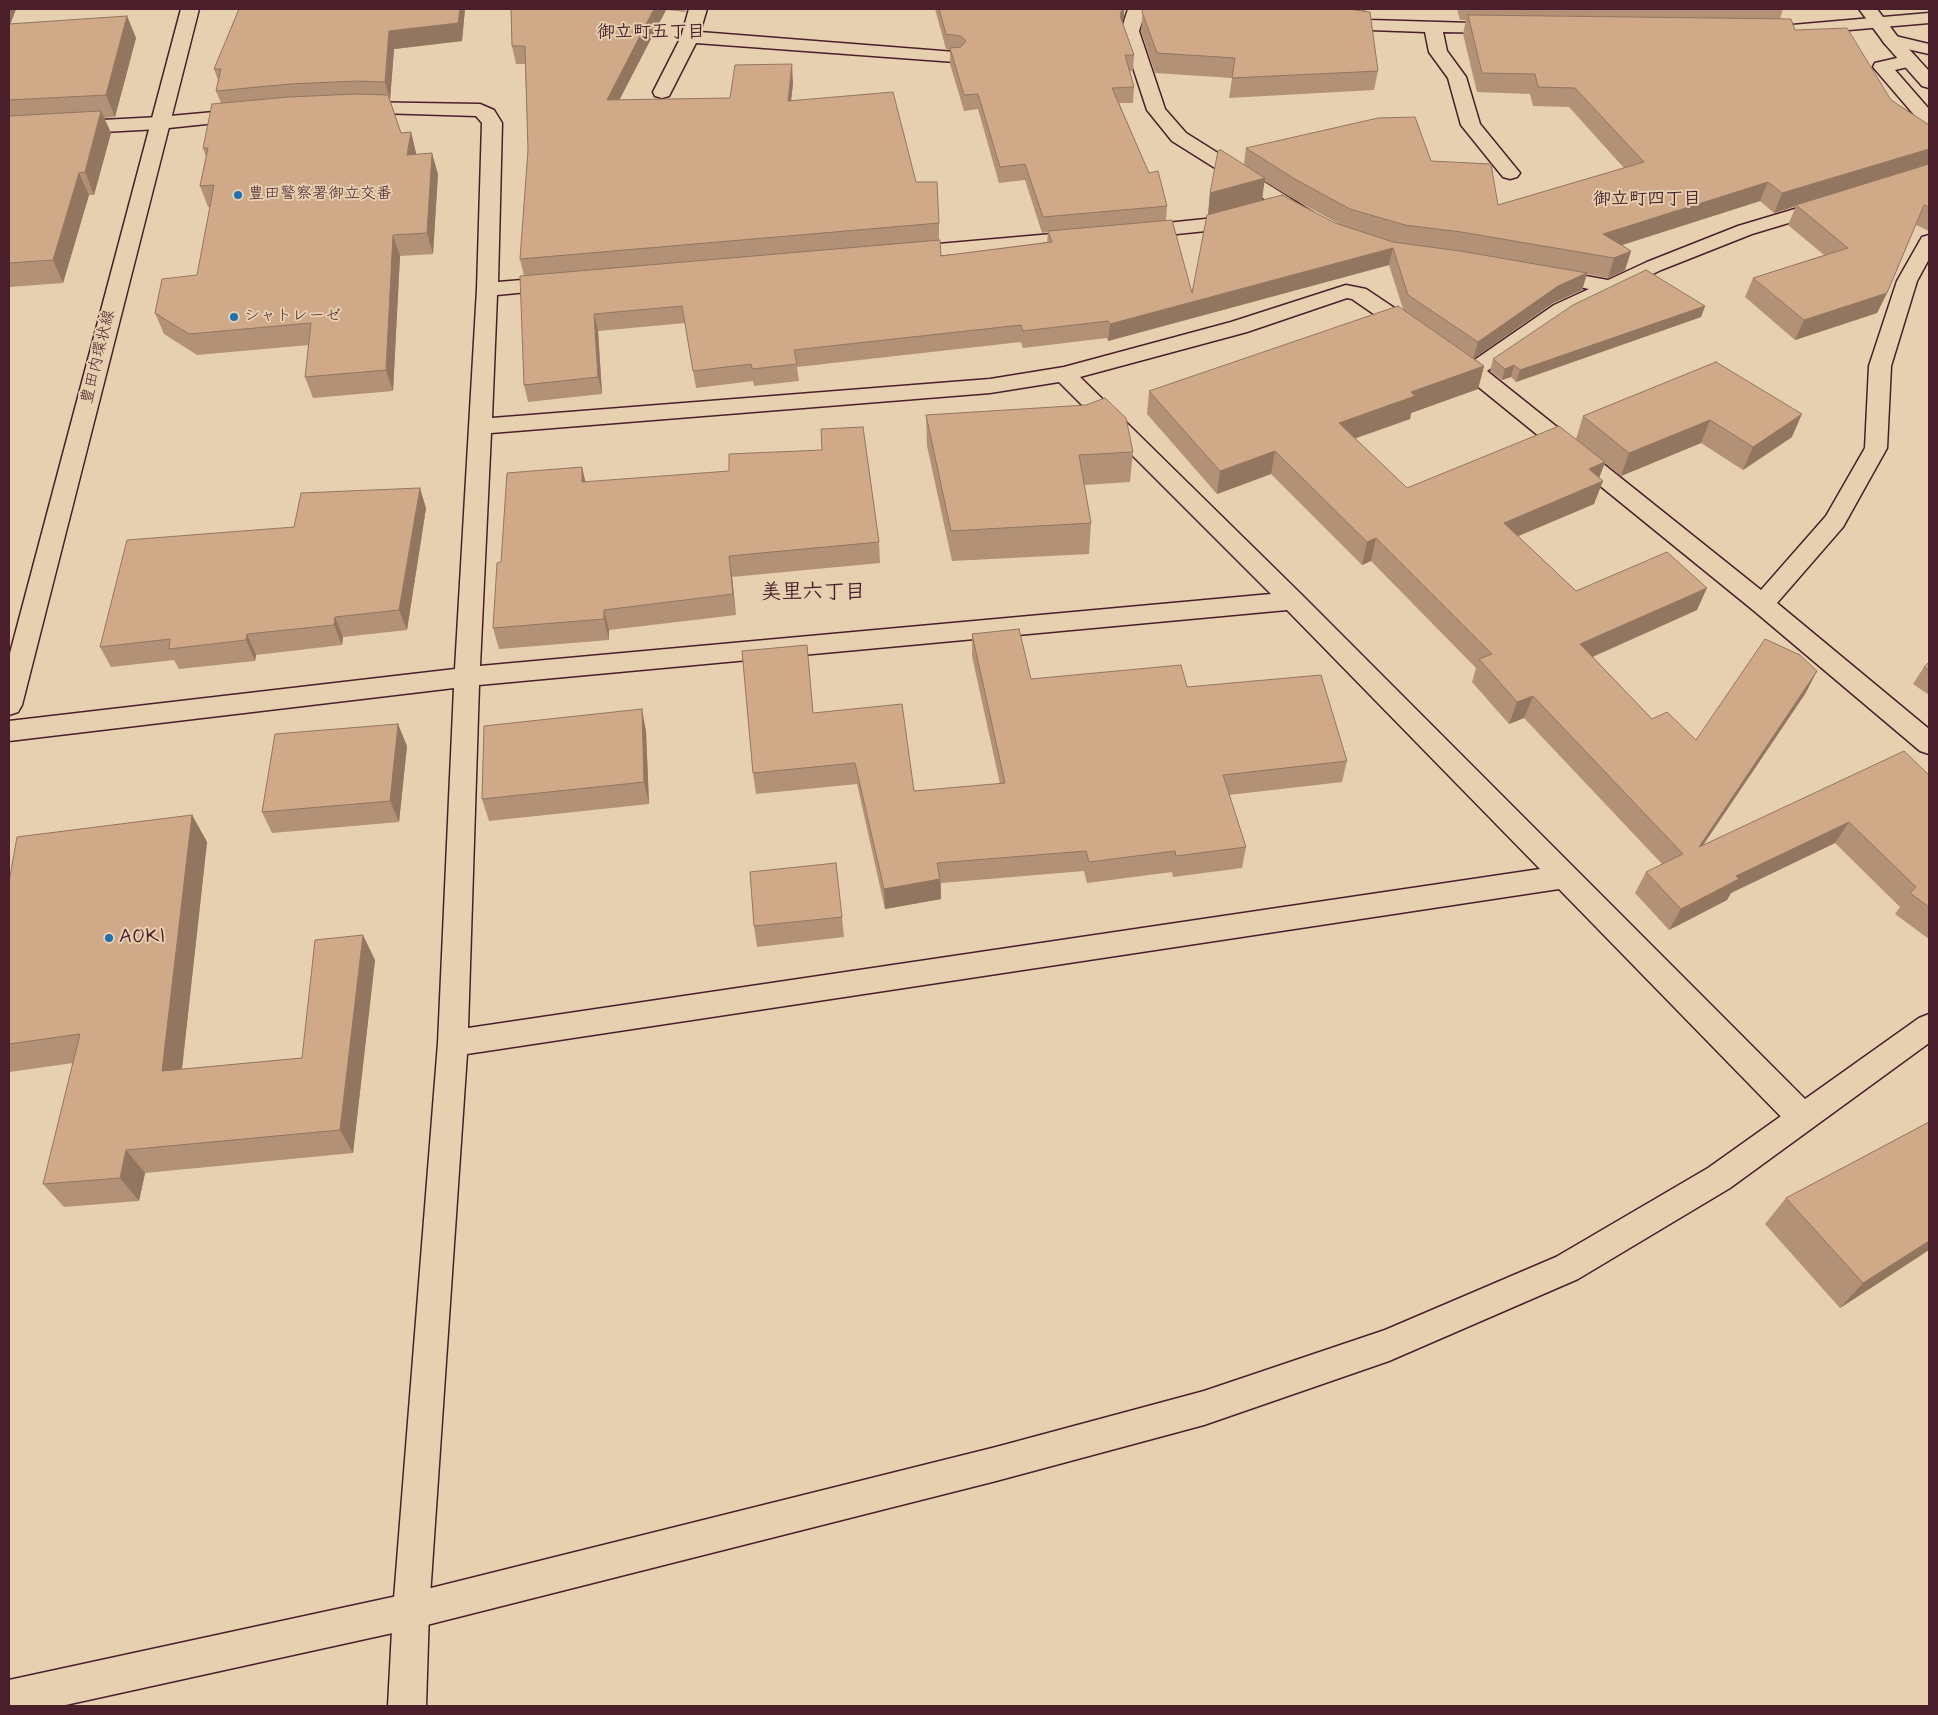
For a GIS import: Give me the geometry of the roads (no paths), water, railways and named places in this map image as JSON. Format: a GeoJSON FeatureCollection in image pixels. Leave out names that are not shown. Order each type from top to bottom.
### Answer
{"type":"FeatureCollection","features":[{"type":"Feature","properties":{"kind":"street","name":"豊田内環状線"},"geometry":{"type":"LineString","coordinates":[[9,706],[159,122],[190,9]]}},
{"type":"Feature","properties":{"kind":"street"},"geometry":{"type":"LineString","coordinates":[[662,92],[690,37],[698,9]]}},
{"type":"Feature","properties":{"kind":"street"},"geometry":{"type":"LineString","coordinates":[[1136,9],[1130,31],[1156,110],[1179,137],[1282,203],[1324,226]]}},
{"type":"Feature","properties":{"kind":"street"},"geometry":{"type":"LineString","coordinates":[[1264,9],[1370,25],[1522,29]]}},
{"type":"Feature","properties":{"kind":"street"},"geometry":{"type":"LineString","coordinates":[[1873,15],[1891,40],[1929,82]]}},
{"type":"Feature","properties":{"kind":"street"},"geometry":{"type":"LineString","coordinates":[[1754,32],[1781,32],[1873,15],[1929,18]]}},
{"type":"Feature","properties":{"kind":"street"},"geometry":{"type":"LineString","coordinates":[[1433,28],[1438,52],[1457,77],[1471,125],[1510,172]]}},
{"type":"Feature","properties":{"kind":"street"},"geometry":{"type":"LineString","coordinates":[[690,37],[955,56]]}},
{"type":"Feature","properties":{"kind":"street"},"geometry":{"type":"LineString","coordinates":[[1891,40],[1929,50]]}},
{"type":"Feature","properties":{"kind":"street"},"geometry":{"type":"LineString","coordinates":[[1910,61],[1882,67],[1929,120]]}},
{"type":"Feature","properties":{"kind":"street"},"geometry":{"type":"LineString","coordinates":[[334,109],[362,107],[480,110],[490,117],[492,123],[487,289],[467,677],[453,1043],[411,1611],[407,1706]]}},
{"type":"Feature","properties":{"kind":"street"},"geometry":{"type":"LineString","coordinates":[[9,130],[159,122],[267,113]]}},
{"type":"Feature","properties":{"kind":"street"},"geometry":{"type":"LineString","coordinates":[[1473,371],[1560,310],[1654,266],[1746,230],[1846,199]]}},
{"type":"Feature","properties":{"kind":"street"},"geometry":{"type":"LineString","coordinates":[[880,255],[1206,226],[1282,203]]}},
{"type":"Feature","properties":{"kind":"street"},"geometry":{"type":"LineString","coordinates":[[1762,604],[1835,521],[1876,448],[1880,366],[1906,281],[1929,241]]}},
{"type":"Feature","properties":{"kind":"street"},"geometry":{"type":"LineString","coordinates":[[1530,272],[1611,287]]}},
{"type":"Feature","properties":{"kind":"street"},"geometry":{"type":"LineString","coordinates":[[487,289],[575,282]]}},
{"type":"Feature","properties":{"kind":"street"},"geometry":{"type":"LineString","coordinates":[[481,426],[990,386],[1064,374],[1239,328],[1346,291],[1359,294],[1473,371],[1762,604],[1929,744]]}},
{"type":"Feature","properties":{"kind":"street"},"geometry":{"type":"LineString","coordinates":[[1064,374],[1293,601],[1563,877],[1802,1117]]}},
{"type":"Feature","properties":{"kind":"street"},"geometry":{"type":"LineString","coordinates":[[9,731],[467,677],[1293,601]]}},
{"type":"Feature","properties":{"kind":"street"},"geometry":{"type":"LineString","coordinates":[[453,1043],[1563,877]]}},
{"type":"Feature","properties":{"kind":"street"},"geometry":{"type":"LineString","coordinates":[[9,1699],[411,1611],[996,1464],[1204,1408],[1389,1345],[1567,1268],[1719,1178],[1929,1027]]}},
{"type":"Feature","properties":{"kind":"place","name":"豊田警察署御立交番"},"geometry":{"type":"Point","coordinates":[238,195]}},
{"type":"Feature","properties":{"kind":"place","name":"シャトレーゼ"},"geometry":{"type":"Point","coordinates":[234,317]}},
{"type":"Feature","properties":{"kind":"place","name":"AOKI"},"geometry":{"type":"Point","coordinates":[109,938]}},
{"type":"Feature","properties":{"kind":"district","name":"御立町五丁目"},"geometry":{"type":"Point","coordinates":[651,33]}},
{"type":"Feature","properties":{"kind":"district","name":"御立町四丁目"},"geometry":{"type":"Point","coordinates":[1647,200]}},
{"type":"Feature","properties":{"kind":"district","name":"美里六丁目"},"geometry":{"type":"Point","coordinates":[813,594]}}]}
